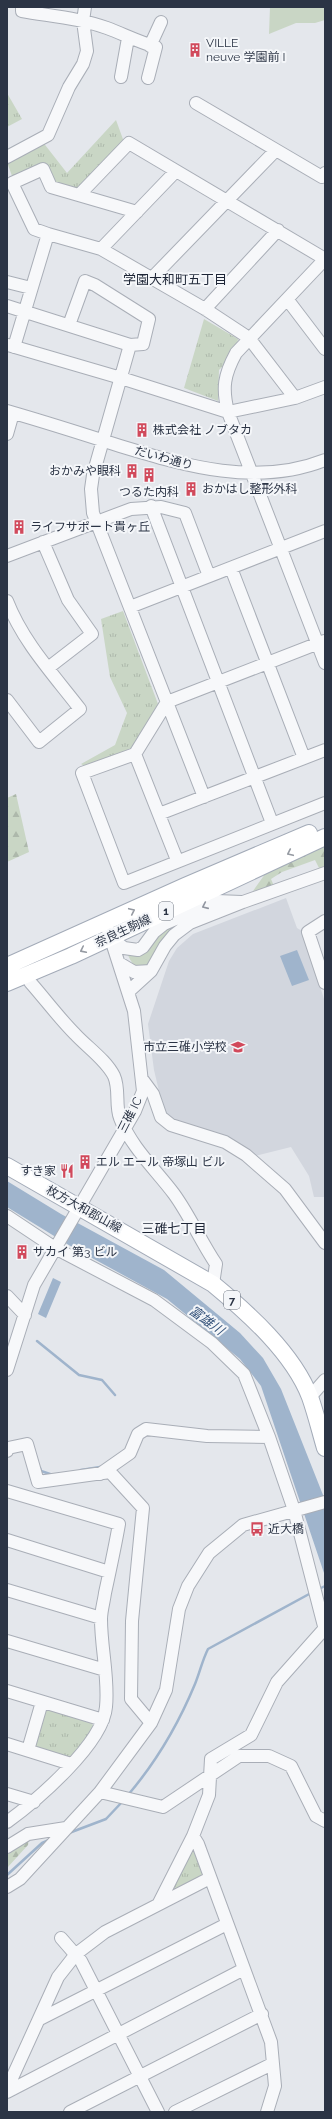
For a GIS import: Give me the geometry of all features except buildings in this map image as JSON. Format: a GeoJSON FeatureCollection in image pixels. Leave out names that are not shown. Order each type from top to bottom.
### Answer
{"type":"FeatureCollection","features":[{"type":"Feature","properties":{"kind":"main road","name":"奈良生駒線"},"geometry":{"type":"LineString","coordinates":[[7,983],[108,930],[198,880],[325,826]]}},
{"type":"Feature","properties":{"kind":"main road","name":"奈良生駒線"},"geometry":{"type":"LineString","coordinates":[[7,966],[108,930],[325,837]]}},
{"type":"Feature","properties":{"kind":"main road","name":"枚方大和郡山線"},"geometry":{"type":"LineString","coordinates":[[7,1166],[77,1213],[213,1284],[240,1306],[286,1357],[300,1377],[310,1397],[325,1448]]}},
{"type":"Feature","properties":{"kind":"street"},"geometry":{"type":"LineString","coordinates":[[22,7],[22,11],[107,28],[128,38],[156,47],[148,78]]}},
{"type":"Feature","properties":{"kind":"street"},"geometry":{"type":"LineString","coordinates":[[7,157],[48,134],[69,87],[83,64],[87,51],[83,22],[85,7]]}},
{"type":"Feature","properties":{"kind":"street"},"geometry":{"type":"LineString","coordinates":[[150,46],[161,22]]}},
{"type":"Feature","properties":{"kind":"street"},"geometry":{"type":"LineString","coordinates":[[121,77],[128,38]]}},
{"type":"Feature","properties":{"kind":"street"},"geometry":{"type":"LineString","coordinates":[[196,103],[322,177],[325,173]]}},
{"type":"Feature","properties":{"kind":"street"},"geometry":{"type":"LineString","coordinates":[[79,195],[129,143],[325,259],[236,353],[227,370],[224,395],[228,412],[251,473],[321,642],[325,663]]}},
{"type":"Feature","properties":{"kind":"street"},"geometry":{"type":"LineString","coordinates":[[151,279],[276,150]]}},
{"type":"Feature","properties":{"kind":"street"},"geometry":{"type":"LineString","coordinates":[[137,212],[52,187],[43,169],[10,178],[34,229],[101,249],[151,279],[205,308],[250,338],[295,398]]}},
{"type":"Feature","properties":{"kind":"street"},"geometry":{"type":"LineString","coordinates":[[101,249],[176,171]]}},
{"type":"Feature","properties":{"kind":"street"},"geometry":{"type":"LineString","coordinates":[[205,308],[278,230]]}},
{"type":"Feature","properties":{"kind":"street"},"geometry":{"type":"LineString","coordinates":[[48,234],[24,311],[11,346],[121,378],[228,412],[295,398],[325,387]]}},
{"type":"Feature","properties":{"kind":"street"},"geometry":{"type":"LineString","coordinates":[[7,306],[130,346],[143,344],[149,319],[95,285],[85,281],[69,325]]}},
{"type":"Feature","properties":{"kind":"street"},"geometry":{"type":"LineString","coordinates":[[7,282],[31,288]]}},
{"type":"Feature","properties":{"kind":"street"},"geometry":{"type":"LineString","coordinates":[[287,299],[325,349]]}},
{"type":"Feature","properties":{"kind":"street"},"geometry":{"type":"LineString","coordinates":[[130,346],[102,440],[91,489],[96,522],[204,797]]}},
{"type":"Feature","properties":{"kind":"street"},"geometry":{"type":"LineString","coordinates":[[7,434],[10,412]]}},
{"type":"Feature","properties":{"kind":"street","name":"だいわ通り"},"geometry":{"type":"LineString","coordinates":[[10,412],[194,467],[251,473],[292,468],[325,460]]}},
{"type":"Feature","properties":{"kind":"street"},"geometry":{"type":"LineString","coordinates":[[151,506],[272,823]]}},
{"type":"Feature","properties":{"kind":"street"},"geometry":{"type":"LineString","coordinates":[[7,556],[131,509],[151,506],[173,508],[185,513],[210,576]]}},
{"type":"Feature","properties":{"kind":"street"},"geometry":{"type":"LineString","coordinates":[[130,607],[325,531]]}},
{"type":"Feature","properties":{"kind":"street"},"geometry":{"type":"LineString","coordinates":[[43,542],[68,600],[92,634],[48,668]]}},
{"type":"Feature","properties":{"kind":"street"},"geometry":{"type":"LineString","coordinates":[[231,568],[304,758]]}},
{"type":"Feature","properties":{"kind":"street"},"geometry":{"type":"LineString","coordinates":[[7,601],[14,618],[26,639],[80,709],[38,742],[7,700]]}},
{"type":"Feature","properties":{"kind":"street"},"geometry":{"type":"LineString","coordinates":[[321,642],[167,702],[135,754],[82,774],[124,883],[177,860],[325,803]]}},
{"type":"Feature","properties":{"kind":"street"},"geometry":{"type":"LineString","coordinates":[[159,814],[325,750]]}},
{"type":"Feature","properties":{"kind":"street"},"geometry":{"type":"LineString","coordinates":[[135,754],[177,860]]}},
{"type":"Feature","properties":{"kind":"street"},"geometry":{"type":"LineString","coordinates":[[128,992],[151,971],[165,946],[174,935],[190,923],[243,902],[325,873]]}},
{"type":"Feature","properties":{"kind":"street"},"geometry":{"type":"LineString","coordinates":[[108,930],[124,948],[138,950],[143,947],[158,928],[209,904],[226,900],[243,902]]}},
{"type":"Feature","properties":{"kind":"street"},"geometry":{"type":"LineString","coordinates":[[325,921],[308,932],[321,962],[325,983]]}},
{"type":"Feature","properties":{"kind":"street","name":"三碓 IC"},"geometry":{"type":"LineString","coordinates":[[7,1370],[34,1285],[135,1111],[143,1091],[134,1011],[108,930]]}},
{"type":"Feature","properties":{"kind":"street"},"geometry":{"type":"LineString","coordinates":[[119,963],[134,972],[151,971]]}},
{"type":"Feature","properties":{"kind":"street"},"geometry":{"type":"LineString","coordinates":[[30,982],[74,1034],[105,1063],[114,1077],[118,1097],[119,1116],[134,1144],[187,1214],[201,1241],[216,1264],[213,1284]]}},
{"type":"Feature","properties":{"kind":"street"},"geometry":{"type":"LineString","coordinates":[[142,1079],[153,1094],[161,1117],[171,1125],[225,1142],[246,1155],[285,1189],[325,1243]]}},
{"type":"Feature","properties":{"kind":"street"},"geometry":{"type":"LineString","coordinates":[[7,1216],[56,1246],[154,1300],[212,1343],[244,1374],[298,1509],[325,1629],[277,1682],[251,1735],[212,1759],[210,1795],[193,1836],[159,1903]]}},
{"type":"Feature","properties":{"kind":"street"},"geometry":{"type":"LineString","coordinates":[[7,1296],[24,1315]]}},
{"type":"Feature","properties":{"kind":"street"},"geometry":{"type":"LineString","coordinates":[[310,1397],[325,1380]]}},
{"type":"Feature","properties":{"kind":"street"},"geometry":{"type":"LineString","coordinates":[[99,1474],[130,1453],[138,1434],[146,1429],[207,1436],[269,1437]]}},
{"type":"Feature","properties":{"kind":"street"},"geometry":{"type":"LineString","coordinates":[[7,1451],[8,1448],[27,1444],[38,1482],[110,1472],[143,1508],[132,1621],[131,1699],[151,1723]]}},
{"type":"Feature","properties":{"kind":"street"},"geometry":{"type":"LineString","coordinates":[[7,1822],[34,1802],[89,1745],[103,1720],[106,1708],[101,1618],[119,1524],[8,1493]]}},
{"type":"Feature","properties":{"kind":"street"},"geometry":{"type":"LineString","coordinates":[[7,1887],[20,1879],[100,1792],[151,1723],[166,1690],[179,1610],[188,1586],[209,1553],[243,1526],[325,1502]]}},
{"type":"Feature","properties":{"kind":"street"},"geometry":{"type":"LineString","coordinates":[[7,1540],[109,1572]]}},
{"type":"Feature","properties":{"kind":"street"},"geometry":{"type":"LineString","coordinates":[[7,1590],[101,1618]]}},
{"type":"Feature","properties":{"kind":"street"},"geometry":{"type":"LineString","coordinates":[[7,1641],[105,1670]]}},
{"type":"Feature","properties":{"kind":"street"},"geometry":{"type":"LineString","coordinates":[[7,1691],[103,1720]]}},
{"type":"Feature","properties":{"kind":"street"},"geometry":{"type":"LineString","coordinates":[[28,1750],[42,1702]]}},
{"type":"Feature","properties":{"kind":"street"},"geometry":{"type":"LineString","coordinates":[[7,1744],[71,1764]]}},
{"type":"Feature","properties":{"kind":"street"},"geometry":{"type":"LineString","coordinates":[[100,1792],[163,1807],[211,1773],[239,1756],[269,1756],[291,1766],[316,1816],[325,1821]]}},
{"type":"Feature","properties":{"kind":"street"},"geometry":{"type":"LineString","coordinates":[[7,1794],[34,1802]]}},
{"type":"Feature","properties":{"kind":"street"},"geometry":{"type":"LineString","coordinates":[[7,1847],[28,1834],[66,1828]]}},
{"type":"Feature","properties":{"kind":"street"},"geometry":{"type":"LineString","coordinates":[[193,1836],[262,2014],[271,2042],[275,2086],[267,2112]]}},
{"type":"Feature","properties":{"kind":"street"},"geometry":{"type":"LineString","coordinates":[[7,2091],[58,1977],[76,1954],[105,1932],[210,1878]]}},
{"type":"Feature","properties":{"kind":"street"},"geometry":{"type":"LineString","coordinates":[[40,2019],[227,1924]]}},
{"type":"Feature","properties":{"kind":"street"},"geometry":{"type":"LineString","coordinates":[[61,1938],[76,1954],[97,1991],[158,2112]]}},
{"type":"Feature","properties":{"kind":"street"},"geometry":{"type":"LineString","coordinates":[[7,2091],[244,1969]]}},
{"type":"Feature","properties":{"kind":"street"},"geometry":{"type":"LineString","coordinates":[[70,2112],[262,2014]]}},
{"type":"Feature","properties":{"kind":"street"},"geometry":{"type":"LineString","coordinates":[[175,2112],[272,2064]]}},
{"type":"Feature","properties":{"kind":"shaded area","name":"市立三碓小学校"},"geometry":{"type":"Polygon","coordinates":[[[286,898],[297,928],[302,931],[325,1002],[325,1197],[314,1197],[309,1176],[291,1147],[255,1156],[172,1121],[163,1108],[154,1070],[148,1024],[169,961],[177,948],[193,934],[286,898]]]}},
{"type":"Feature","properties":{"kind":"green space"},"geometry":{"type":"Polygon","coordinates":[[[270,7],[325,7],[325,20],[315,23],[296,23],[269,34],[270,7]]]}},
{"type":"Feature","properties":{"kind":"green space"},"geometry":{"type":"Polygon","coordinates":[[[7,93],[22,119],[7,127],[7,93]]]}},
{"type":"Feature","properties":{"kind":"green space"},"geometry":{"type":"Polygon","coordinates":[[[116,120],[124,142],[76,190],[55,184],[46,166],[16,177],[12,176],[7,162],[42,141],[67,173],[116,120]]]}},
{"type":"Feature","properties":{"kind":"green space"},"geometry":{"type":"Polygon","coordinates":[[[204,319],[238,339],[236,353],[219,370],[218,401],[184,388],[204,319]]]}},
{"type":"Feature","properties":{"kind":"green space"},"geometry":{"type":"Polygon","coordinates":[[[123,611],[158,704],[132,748],[86,767],[81,764],[115,745],[127,713],[110,677],[101,619],[123,611]]]}},
{"type":"Feature","properties":{"kind":"green space"},"geometry":{"type":"Polygon","coordinates":[[[16,794],[29,852],[7,862],[7,798],[16,794]]]}},
{"type":"Feature","properties":{"kind":"green space"},"geometry":{"type":"Polygon","coordinates":[[[325,844],[325,866],[319,868],[315,860],[282,872],[271,879],[274,886],[253,891],[270,867],[325,844]]]}},
{"type":"Feature","properties":{"kind":"green space"},"geometry":{"type":"Polygon","coordinates":[[[216,903],[145,967],[142,968],[132,963],[128,955],[134,956],[145,953],[161,930],[216,903]]]}},
{"type":"Feature","properties":{"kind":"green space"},"geometry":{"type":"Polygon","coordinates":[[[43,1706],[91,1721],[94,1728],[73,1756],[68,1758],[31,1747],[43,1706]]]}},
{"type":"Feature","properties":{"kind":"green space"},"geometry":{"type":"Polygon","coordinates":[[[29,1838],[28,1845],[7,1868],[7,1852],[29,1838]]]}},
{"type":"Feature","properties":{"kind":"green space"},"geometry":{"type":"Polygon","coordinates":[[[193,1848],[195,1849],[205,1874],[173,1893],[170,1890],[193,1848]]]}},
{"type":"Feature","properties":{"kind":"water"},"geometry":{"type":"Polygon","coordinates":[[[297,950],[309,980],[292,986],[280,956],[297,950]]]}},
{"type":"Feature","properties":{"kind":"water","name":"富雄川"},"geometry":{"type":"Polygon","coordinates":[[[7,1181],[61,1214],[164,1270],[240,1333],[263,1358],[281,1389],[325,1500],[325,1576],[261,1386],[240,1359],[167,1299],[72,1247],[7,1207],[7,1181]]]}},
{"type":"Feature","properties":{"kind":"water"},"geometry":{"type":"Polygon","coordinates":[[[53,1278],[61,1282],[46,1318],[38,1314],[53,1278]]]}},
{"type":"Feature","properties":{"kind":"waterway"},"geometry":{"type":"LineString","coordinates":[[37,1341],[79,1375],[102,1380],[115,1395]]}},
{"type":"Feature","properties":{"kind":"waterway"},"geometry":{"type":"LineString","coordinates":[[81,1470],[100,1467]]}},
{"type":"Feature","properties":{"kind":"waterway"},"geometry":{"type":"LineString","coordinates":[[40,1468],[41,1471],[50,1474]]}},
{"type":"Feature","properties":{"kind":"waterway"},"geometry":{"type":"LineString","coordinates":[[319,1589],[325,1586]]}},
{"type":"Feature","properties":{"kind":"waterway"},"geometry":{"type":"LineString","coordinates":[[128,1795],[157,1756],[174,1728],[195,1684],[208,1649],[311,1593]]}},
{"type":"Feature","properties":{"kind":"waterway"},"geometry":{"type":"LineString","coordinates":[[69,1833],[106,1819],[122,1802]]}},
{"type":"Feature","properties":{"kind":"waterway"},"geometry":{"type":"LineString","coordinates":[[7,1875],[42,1843],[49,1840]]}},
{"type":"Feature","properties":{"kind":"place","name":"VILLE neuve 学園前 I"},"geometry":{"type":"Point","coordinates":[195,50]}},
{"type":"Feature","properties":{"kind":"place","name":"株式会社 ノブタカ"},"geometry":{"type":"Point","coordinates":[142,430]}},
{"type":"Feature","properties":{"kind":"place","name":"おかみや眼科"},"geometry":{"type":"Point","coordinates":[132,471]}},
{"type":"Feature","properties":{"kind":"place","name":"つるた内科"},"geometry":{"type":"Point","coordinates":[149,475]}},
{"type":"Feature","properties":{"kind":"place","name":"おかはし整形外科"},"geometry":{"type":"Point","coordinates":[191,489]}},
{"type":"Feature","properties":{"kind":"place","name":"ライフサポート貴ヶ丘"},"geometry":{"type":"Point","coordinates":[19,527]}},
{"type":"Feature","properties":{"kind":"place","name":"市立三碓小学校"},"geometry":{"type":"Point","coordinates":[238,1047]}},
{"type":"Feature","properties":{"kind":"place","name":"エル エール 帝塚山 ビル"},"geometry":{"type":"Point","coordinates":[85,1162]}},
{"type":"Feature","properties":{"kind":"place","name":"すき家"},"geometry":{"type":"Point","coordinates":[67,1171]}},
{"type":"Feature","properties":{"kind":"place","name":"サカイ 第3 ビル"},"geometry":{"type":"Point","coordinates":[22,1252]}},
{"type":"Feature","properties":{"kind":"place","name":"近大橋"},"geometry":{"type":"Point","coordinates":[257,1529]}},
{"type":"Feature","properties":{"kind":"district","name":"学園大和町五丁目"},"geometry":{"type":"Point","coordinates":[175,279]}},
{"type":"Feature","properties":{"kind":"district","name":"三碓七丁目"},"geometry":{"type":"Point","coordinates":[174,1228]}}]}
